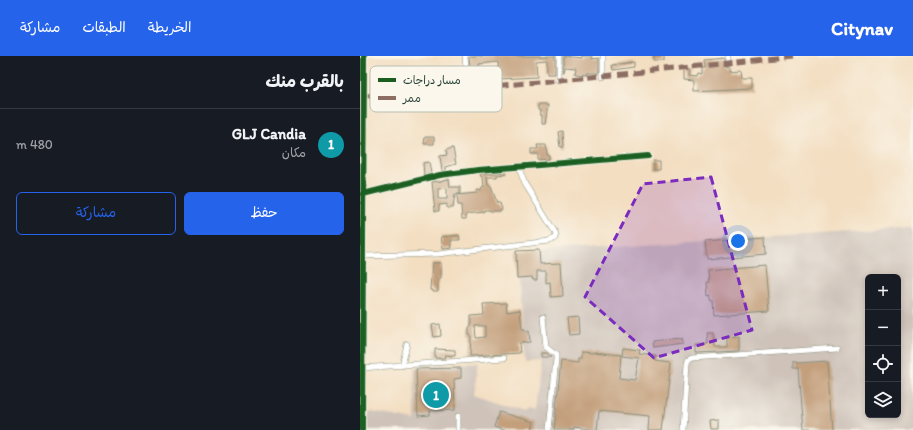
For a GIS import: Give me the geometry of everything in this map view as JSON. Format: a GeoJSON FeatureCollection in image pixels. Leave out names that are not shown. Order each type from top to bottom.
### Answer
{"type":"FeatureCollection","features":[{"type":"Feature","properties":{"kind":"street"},"geometry":{"type":"LineString","coordinates":[[465,56],[466,66]]}},
{"type":"Feature","properties":{"kind":"street"},"geometry":{"type":"LineString","coordinates":[[559,56],[559,80]]}},
{"type":"Feature","properties":{"kind":"street"},"geometry":{"type":"LineString","coordinates":[[603,76],[604,56]]}},
{"type":"Feature","properties":{"kind":"street"},"geometry":{"type":"LineString","coordinates":[[728,56],[728,63]]}},
{"type":"Feature","properties":{"kind":"street"},"geometry":{"type":"LineString","coordinates":[[361,427],[361,264],[363,256],[362,224],[364,194],[361,176],[363,57]]}},
{"type":"Feature","properties":{"kind":"street"},"geometry":{"type":"LineString","coordinates":[[364,194],[440,175],[518,166],[648,156]]}},
{"type":"Feature","properties":{"kind":"street"},"geometry":{"type":"LineString","coordinates":[[363,256],[438,254],[550,241],[555,238],[556,234],[525,184],[518,166]]}},
{"type":"Feature","properties":{"kind":"street"},"geometry":{"type":"LineString","coordinates":[[543,317],[546,347],[556,355],[549,430]]}},
{"type":"Feature","properties":{"kind":"street"},"geometry":{"type":"LineString","coordinates":[[402,366],[407,344]]}},
{"type":"Feature","properties":{"kind":"street"},"geometry":{"type":"LineString","coordinates":[[683,430],[688,360],[692,358],[837,348]]}},
{"type":"Feature","properties":{"kind":"street"},"geometry":{"type":"LineString","coordinates":[[361,368],[504,358]]}},
{"type":"Feature","properties":{"kind":"street"},"geometry":{"type":"LineString","coordinates":[[458,416],[458,430]]}},
{"type":"Feature","properties":{"kind":"highlighted area"},"geometry":{"type":"Polygon","coordinates":[[[711,177],[752,330],[654,358],[585,297],[643,184],[711,177]]]}},
{"type":"Feature","properties":{"kind":"shaded area"},"geometry":{"type":"Polygon","coordinates":[[[913,228],[913,430],[368,430],[367,414],[372,412],[415,420],[414,367],[478,363],[474,394],[524,411],[529,408],[535,410],[541,361],[525,362],[518,253],[913,228]]]}},
{"type":"Feature","properties":{"kind":"building"},"geometry":{"type":"Polygon","coordinates":[[[469,56],[555,56],[555,74],[547,74],[547,60],[536,61],[537,77],[502,79],[502,66],[498,66],[498,62],[479,64],[479,66],[470,66],[469,56]]]}},
{"type":"Feature","properties":{"kind":"building"},"geometry":{"type":"Polygon","coordinates":[[[563,56],[582,58],[582,56],[592,56],[592,59],[599,58],[599,73],[586,73],[587,75],[575,74],[576,68],[565,67],[563,72],[563,56]]]}},
{"type":"Feature","properties":{"kind":"building"},"geometry":{"type":"Polygon","coordinates":[[[654,56],[664,56],[664,62],[654,62],[654,56]]]}},
{"type":"Feature","properties":{"kind":"building"},"geometry":{"type":"Polygon","coordinates":[[[724,58],[724,65],[726,67],[730,67],[730,71],[741,70],[742,78],[752,78],[752,88],[694,91],[694,80],[684,79],[684,69],[690,69],[689,75],[697,76],[698,73],[702,74],[702,68],[705,68],[704,60],[724,58]]]}},
{"type":"Feature","properties":{"kind":"building"},"geometry":{"type":"Polygon","coordinates":[[[634,62],[634,67],[613,70],[612,65],[634,62]]]}},
{"type":"Feature","properties":{"kind":"building"},"geometry":{"type":"Polygon","coordinates":[[[538,105],[548,105],[545,124],[542,124],[542,115],[540,115],[540,110],[538,110],[538,105]]]}},
{"type":"Feature","properties":{"kind":"building"},"geometry":{"type":"Polygon","coordinates":[[[562,131],[563,147],[560,147],[558,132],[562,131]]]}},
{"type":"Feature","properties":{"kind":"building"},"geometry":{"type":"Polygon","coordinates":[[[425,137],[434,137],[434,144],[424,144],[425,137]]]}},
{"type":"Feature","properties":{"kind":"building"},"geometry":{"type":"Polygon","coordinates":[[[537,145],[546,145],[549,159],[538,160],[538,154],[531,154],[531,149],[538,149],[537,145]]]}},
{"type":"Feature","properties":{"kind":"building"},"geometry":{"type":"Polygon","coordinates":[[[453,148],[456,164],[446,167],[446,170],[442,171],[440,156],[447,155],[446,150],[453,148]]]}},
{"type":"Feature","properties":{"kind":"building"},"geometry":{"type":"Polygon","coordinates":[[[653,160],[659,160],[659,169],[653,169],[653,160]]]}},
{"type":"Feature","properties":{"kind":"building"},"geometry":{"type":"Polygon","coordinates":[[[429,162],[431,173],[424,175],[423,163],[429,162]]]}},
{"type":"Feature","properties":{"kind":"building"},"geometry":{"type":"Polygon","coordinates":[[[506,172],[506,174],[497,175],[497,177],[487,177],[488,185],[491,186],[497,203],[500,203],[502,209],[501,211],[484,210],[484,212],[466,214],[466,219],[462,219],[461,205],[458,205],[457,195],[477,193],[477,190],[481,191],[484,187],[483,177],[481,177],[480,174],[506,172]]]}},
{"type":"Feature","properties":{"kind":"building"},"geometry":{"type":"Polygon","coordinates":[[[449,179],[450,187],[460,187],[460,194],[455,194],[453,208],[447,208],[447,204],[439,205],[439,211],[435,211],[432,182],[449,179]],[[447,188],[438,189],[438,199],[447,199],[447,188]]]}},
{"type":"Feature","properties":{"kind":"building"},"geometry":{"type":"Polygon","coordinates":[[[459,235],[460,240],[451,240],[452,248],[443,249],[441,237],[459,235]]]}},
{"type":"Feature","properties":{"kind":"building"},"geometry":{"type":"Polygon","coordinates":[[[765,237],[766,254],[707,259],[705,242],[765,237]]]}},
{"type":"Feature","properties":{"kind":"building"},"geometry":{"type":"Polygon","coordinates":[[[539,250],[540,264],[561,263],[563,296],[551,297],[550,282],[546,283],[546,271],[537,271],[537,280],[533,280],[532,277],[517,278],[516,251],[539,250]]]}},
{"type":"Feature","properties":{"kind":"building"},"geometry":{"type":"Polygon","coordinates":[[[432,263],[441,263],[441,278],[438,278],[438,292],[433,292],[433,290],[430,290],[432,263]]]}},
{"type":"Feature","properties":{"kind":"building"},"geometry":{"type":"Polygon","coordinates":[[[765,265],[769,311],[714,315],[713,300],[711,300],[711,295],[708,296],[708,270],[765,265]]]}},
{"type":"Feature","properties":{"kind":"building"},"geometry":{"type":"Polygon","coordinates":[[[506,303],[507,312],[520,310],[522,329],[529,331],[530,342],[519,343],[520,353],[470,356],[471,335],[469,335],[469,327],[471,327],[471,316],[484,315],[483,304],[506,303]],[[475,326],[476,338],[485,337],[485,326],[475,326]]]}},
{"type":"Feature","properties":{"kind":"building"},"geometry":{"type":"Polygon","coordinates":[[[578,317],[579,334],[569,335],[567,318],[578,317]]]}},
{"type":"Feature","properties":{"kind":"building"},"geometry":{"type":"Polygon","coordinates":[[[440,324],[441,336],[434,337],[432,325],[440,324]]]}},
{"type":"Feature","properties":{"kind":"building"},"geometry":{"type":"Polygon","coordinates":[[[707,333],[713,333],[715,347],[727,347],[727,337],[739,336],[739,351],[696,353],[696,345],[708,344],[707,333]]]}},
{"type":"Feature","properties":{"kind":"building"},"geometry":{"type":"Polygon","coordinates":[[[682,339],[683,344],[653,348],[652,342],[682,339]]]}},
{"type":"Feature","properties":{"kind":"building"},"geometry":{"type":"Polygon","coordinates":[[[623,348],[640,350],[639,354],[656,356],[655,361],[671,363],[663,430],[649,430],[650,416],[599,411],[597,430],[574,427],[573,430],[554,430],[561,361],[578,363],[578,359],[581,359],[581,352],[621,355],[619,378],[635,380],[639,358],[622,356],[623,348]]]}},
{"type":"Feature","properties":{"kind":"building"},"geometry":{"type":"Polygon","coordinates":[[[435,349],[455,350],[455,356],[445,355],[446,358],[435,358],[435,349]]]}},
{"type":"Feature","properties":{"kind":"building"},"geometry":{"type":"Polygon","coordinates":[[[541,353],[547,353],[551,357],[541,357],[541,353]]]}},
{"type":"Feature","properties":{"kind":"building"},"geometry":{"type":"Polygon","coordinates":[[[827,361],[832,430],[803,430],[798,369],[793,369],[793,362],[827,361]]]}},
{"type":"Feature","properties":{"kind":"building"},"geometry":{"type":"Polygon","coordinates":[[[461,368],[461,378],[454,379],[455,410],[430,411],[430,415],[418,416],[416,369],[461,368]]]}},
{"type":"Feature","properties":{"kind":"building"},"geometry":{"type":"Polygon","coordinates":[[[499,412],[534,422],[532,430],[504,430],[494,427],[499,412]]]}},
{"type":"Feature","properties":{"kind":"building"},"geometry":{"type":"Polygon","coordinates":[[[719,420],[719,429],[711,429],[710,421],[719,420]]]}},
{"type":"Feature","properties":{"kind":"marked path"},"geometry":{"type":"LineString","coordinates":[[502,85],[685,68],[792,56]]}},
{"type":"Feature","properties":{"kind":"marked path"},"geometry":{"type":"LineString","coordinates":[[364,96],[370,96]]}},
{"type":"Feature","properties":{"kind":"cycle path"},"geometry":{"type":"LineString","coordinates":[[362,430],[364,56]]}},
{"type":"Feature","properties":{"kind":"cycle path"},"geometry":{"type":"LineString","coordinates":[[363,194],[440,175],[478,170],[648,156]]}},
{"type":"Feature","properties":{"kind":"place","name":"GLJ Candia"},"geometry":{"type":"Point","coordinates":[436,395]}}]}
